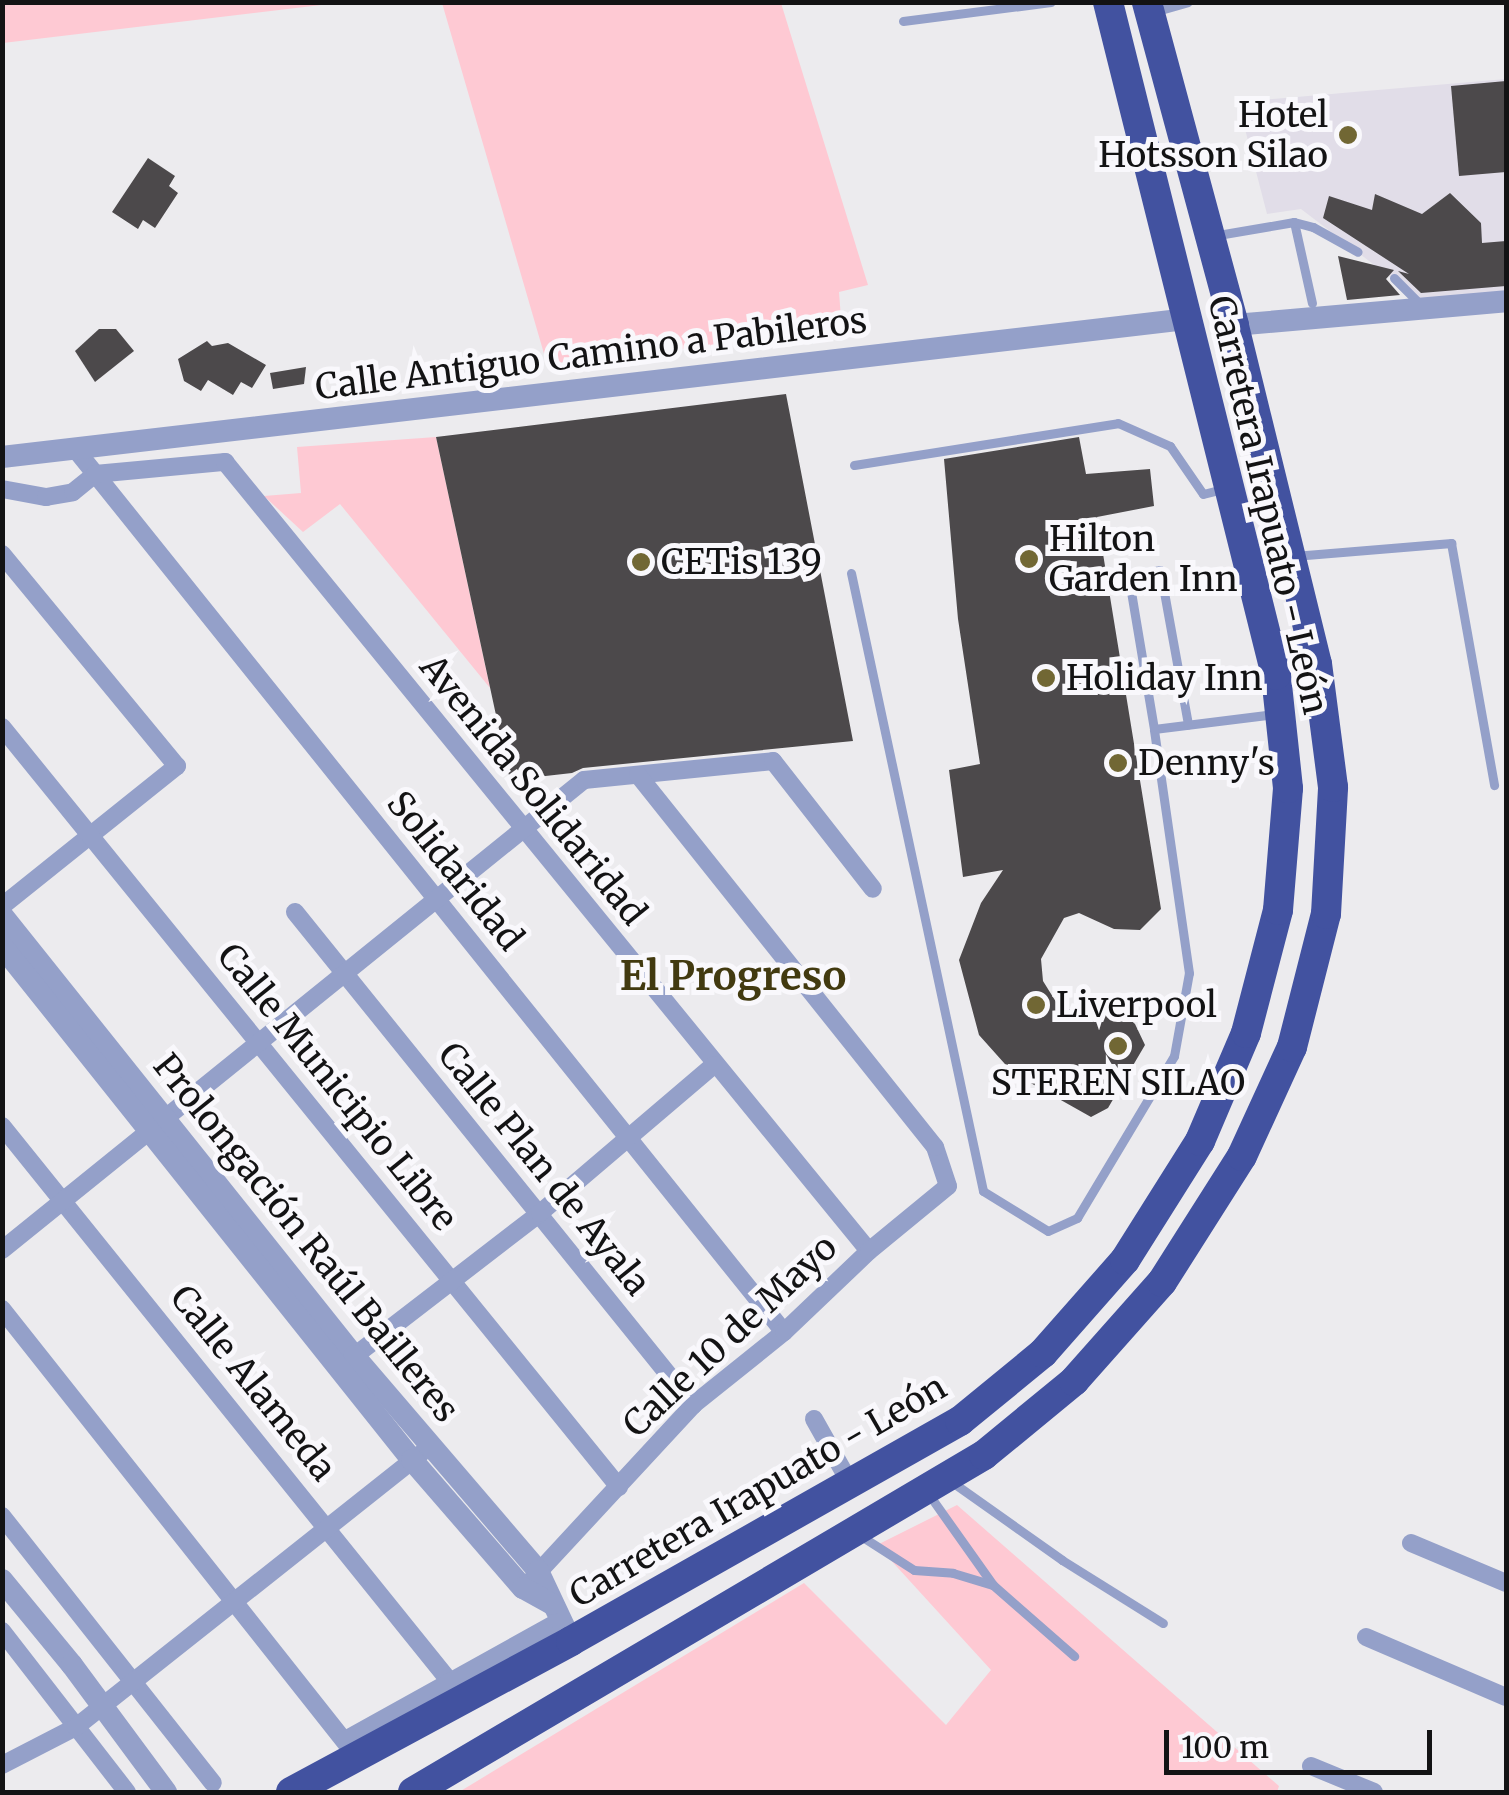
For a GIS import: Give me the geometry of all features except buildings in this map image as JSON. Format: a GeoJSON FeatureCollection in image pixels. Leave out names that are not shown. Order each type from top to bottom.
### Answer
{"type":"FeatureCollection","features":[{"type":"Feature","properties":{"kind":"highway","name":"Carretera Irapuato - León"},"geometry":{"type":"LineString","coordinates":[[291,1792],[351,1748],[561,1622],[850,1484],[960,1421],[1043,1354],[1125,1260],[1200,1141],[1246,1034],[1278,910],[1288,788],[1276,675],[1108,2]]}},
{"type":"Feature","properties":{"kind":"highway","name":"Carretera Irapuato - León"},"geometry":{"type":"LineString","coordinates":[[413,1792],[936,1484],[984,1454],[1074,1381],[1162,1282],[1242,1156],[1292,1047],[1326,914],[1333,787],[1317,664],[1234,325],[1148,8]]}},
{"type":"Feature","properties":{"kind":"street"},"geometry":{"type":"LineString","coordinates":[[1234,325],[1506,301]]}},
{"type":"Feature","properties":{"kind":"street","name":"Calle Antiguo Camino a Pabileros"},"geometry":{"type":"LineString","coordinates":[[2,457],[86,463],[1188,320]]}},
{"type":"Feature","properties":{"kind":"street","name":"Avenida Solidaridad"},"geometry":{"type":"LineString","coordinates":[[86,463],[224,462],[868,1250]]}},
{"type":"Feature","properties":{"kind":"street"},"geometry":{"type":"LineString","coordinates":[[2,489],[60,495],[73,492],[86,463]]}},
{"type":"Feature","properties":{"kind":"street","name":"Solidaridad"},"geometry":{"type":"LineString","coordinates":[[86,463],[784,1332]]}},
{"type":"Feature","properties":{"kind":"street"},"geometry":{"type":"LineString","coordinates":[[2,554],[177,766],[2,906]]}},
{"type":"Feature","properties":{"kind":"street","name":"Calle Municipio Libre"},"geometry":{"type":"LineString","coordinates":[[2,726],[620,1488]]}},
{"type":"Feature","properties":{"kind":"street"},"geometry":{"type":"LineString","coordinates":[[2,1250],[584,780],[773,760],[873,889]]}},
{"type":"Feature","properties":{"kind":"street","name":"Calle 10 de Mayo"},"geometry":{"type":"LineString","coordinates":[[531,1579],[620,1488],[692,1405],[784,1332],[868,1250],[948,1186],[934,1146],[638,774]]}},
{"type":"Feature","properties":{"kind":"street","name":"Calle Plan de Ayala"},"geometry":{"type":"LineString","coordinates":[[295,912],[692,1405]]}},
{"type":"Feature","properties":{"kind":"street","name":"Prolongación Raúl Bailleres"},"geometry":{"type":"LineString","coordinates":[[2,916],[158,1123],[347,1362],[420,1453],[531,1579],[561,1622]]}},
{"type":"Feature","properties":{"kind":"street","name":"Prolongación Raúl Bailleres"},"geometry":{"type":"LineString","coordinates":[[2,946],[158,1123]]}},
{"type":"Feature","properties":{"kind":"street"},"geometry":{"type":"LineString","coordinates":[[347,1362],[540,1213],[714,1065]]}},
{"type":"Feature","properties":{"kind":"street","name":"Calle Alameda"},"geometry":{"type":"LineString","coordinates":[[2,1126],[450,1683]]}},
{"type":"Feature","properties":{"kind":"street"},"geometry":{"type":"LineString","coordinates":[[2,1309],[351,1748],[450,1683],[561,1622]]}},
{"type":"Feature","properties":{"kind":"street"},"geometry":{"type":"LineString","coordinates":[[814,1418],[850,1484]]}},
{"type":"Feature","properties":{"kind":"street"},"geometry":{"type":"LineString","coordinates":[[2,1765],[76,1727],[420,1453]]}},
{"type":"Feature","properties":{"kind":"street"},"geometry":{"type":"LineString","coordinates":[[2,1516],[213,1783]]}},
{"type":"Feature","properties":{"kind":"street"},"geometry":{"type":"LineString","coordinates":[[1411,1544],[1506,1583]]}},
{"type":"Feature","properties":{"kind":"street"},"geometry":{"type":"LineString","coordinates":[[2,1580],[72,1665],[166,1792]]}},
{"type":"Feature","properties":{"kind":"street"},"geometry":{"type":"LineString","coordinates":[[2,1631],[127,1792]]}},
{"type":"Feature","properties":{"kind":"street"},"geometry":{"type":"LineString","coordinates":[[1366,1637],[1506,1697]]}},
{"type":"Feature","properties":{"kind":"street"},"geometry":{"type":"LineString","coordinates":[[1311,1766],[1374,1792]]}},
{"type":"Feature","properties":{"kind":"lane"},"geometry":{"type":"LineString","coordinates":[[903,21],[1051,2]]}},
{"type":"Feature","properties":{"kind":"lane"},"geometry":{"type":"LineString","coordinates":[[1148,8],[1188,2]]}},
{"type":"Feature","properties":{"kind":"lane"},"geometry":{"type":"LineString","coordinates":[[1210,236],[1294,222],[1313,226],[1358,252]]}},
{"type":"Feature","properties":{"kind":"lane"},"geometry":{"type":"LineString","coordinates":[[1294,222],[1312,303]]}},
{"type":"Feature","properties":{"kind":"lane"},"geometry":{"type":"LineString","coordinates":[[1394,278],[1426,309]]}},
{"type":"Feature","properties":{"kind":"lane"},"geometry":{"type":"LineString","coordinates":[[854,465],[1118,423],[1170,446],[1204,494],[1230,488]]}},
{"type":"Feature","properties":{"kind":"lane"},"geometry":{"type":"LineString","coordinates":[[1291,556],[1348,548],[1451,543],[1494,785]]}},
{"type":"Feature","properties":{"kind":"lane"},"geometry":{"type":"LineString","coordinates":[[851,573],[983,1191],[1048,1231],[1077,1218],[1174,1056],[1189,973],[1128,574],[1160,570],[1188,724]]}},
{"type":"Feature","properties":{"kind":"lane"},"geometry":{"type":"LineString","coordinates":[[1154,729],[1280,714]]}},
{"type":"Feature","properties":{"kind":"lane"},"geometry":{"type":"LineString","coordinates":[[936,1484],[993,1585],[1074,1656]]}},
{"type":"Feature","properties":{"kind":"lane"},"geometry":{"type":"LineString","coordinates":[[936,1484],[1163,1624]]}},
{"type":"Feature","properties":{"kind":"lane"},"geometry":{"type":"LineString","coordinates":[[854,1532],[914,1570],[954,1573],[993,1585]]}},
{"type":"Feature","properties":{"kind":"shaded area"},"geometry":{"type":"Polygon","coordinates":[[[3,2],[338,2],[338,3],[3,43],[3,2]]]}},
{"type":"Feature","properties":{"kind":"shaded area"},"geometry":{"type":"Polygon","coordinates":[[[442,3],[781,3],[868,285],[839,292],[842,331],[547,364],[442,3]]]}},
{"type":"Feature","properties":{"kind":"shaded area"},"geometry":{"type":"Polygon","coordinates":[[[1506,79],[1506,294],[1428,306],[1301,209],[1267,214],[1238,102],[1506,79]]]}},
{"type":"Feature","properties":{"kind":"shaded area"},"geometry":{"type":"Polygon","coordinates":[[[436,437],[490,688],[340,504],[303,532],[264,496],[301,493],[297,447],[436,437]]]}},
{"type":"Feature","properties":{"kind":"shaded area"},"geometry":{"type":"Polygon","coordinates":[[[957,1505],[1279,1786],[1277,1792],[459,1792],[804,1583],[946,1725],[991,1670],[877,1545],[957,1505]]]}},
{"type":"Feature","properties":{"kind":"place","name":"Hotel Hotsson Silao"},"geometry":{"type":"Point","coordinates":[1348,135]}},
{"type":"Feature","properties":{"kind":"place","name":"Hilton Garden Inn"},"geometry":{"type":"Point","coordinates":[1029,559]}},
{"type":"Feature","properties":{"kind":"place","name":"CETis 139"},"geometry":{"type":"Point","coordinates":[641,562]}},
{"type":"Feature","properties":{"kind":"place","name":"Holiday Inn"},"geometry":{"type":"Point","coordinates":[1046,678]}},
{"type":"Feature","properties":{"kind":"place","name":"Denny's"},"geometry":{"type":"Point","coordinates":[1118,763]}},
{"type":"Feature","properties":{"kind":"place","name":"Liverpool"},"geometry":{"type":"Point","coordinates":[1036,1005]}},
{"type":"Feature","properties":{"kind":"place","name":"STEREN SILAO"},"geometry":{"type":"Point","coordinates":[1118,1046]}},
{"type":"Feature","properties":{"kind":"district","name":"El Progreso"},"geometry":{"type":"Point","coordinates":[733,976]}}]}
